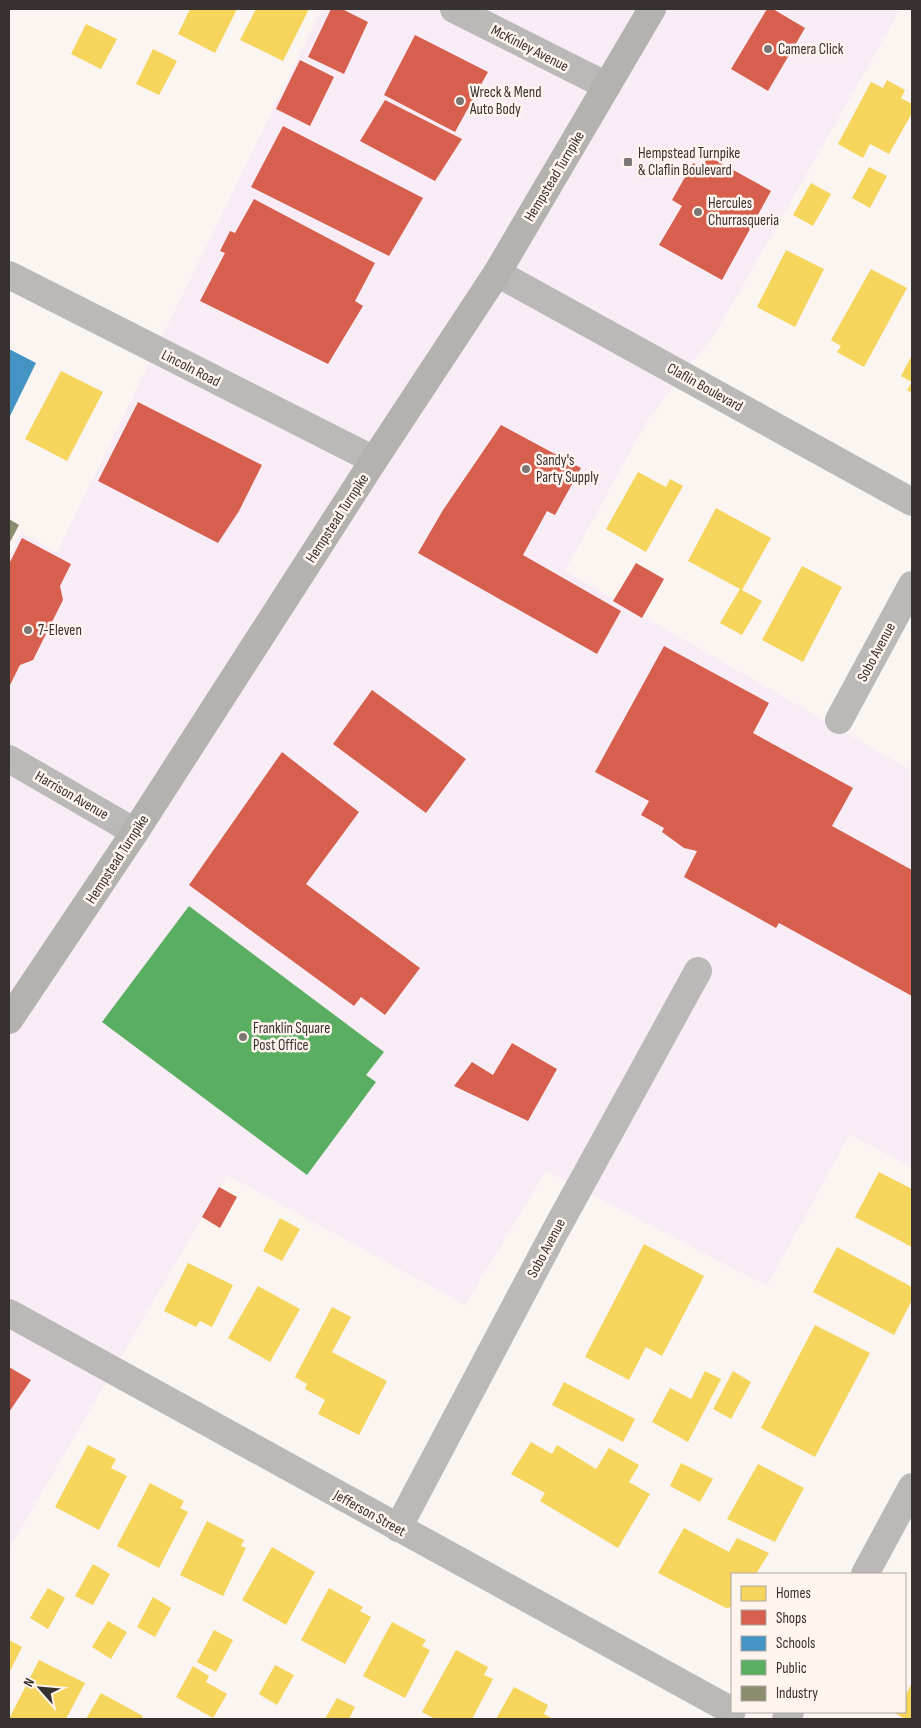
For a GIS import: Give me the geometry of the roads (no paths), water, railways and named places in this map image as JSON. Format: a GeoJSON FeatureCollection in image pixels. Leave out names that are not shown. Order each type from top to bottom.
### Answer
{"type":"FeatureCollection","features":[{"type":"Feature","properties":{"kind":"main road","name":"Hempstead Turnpike"},"geometry":{"type":"LineString","coordinates":[[9,1020],[135,832],[374,460],[498,273],[652,9]]}},
{"type":"Feature","properties":{"kind":"street","name":"McKinley Avenue"},"geometry":{"type":"LineString","coordinates":[[454,9],[607,86]]}},
{"type":"Feature","properties":{"kind":"street","name":"Claflin Boulevard"},"geometry":{"type":"LineString","coordinates":[[498,273],[912,502]]}},
{"type":"Feature","properties":{"kind":"street","name":"Lincoln Road"},"geometry":{"type":"LineString","coordinates":[[9,275],[374,460]]}},
{"type":"Feature","properties":{"kind":"street","name":"Sobo Avenue"},"geometry":{"type":"LineString","coordinates":[[839,720],[912,585]]}},
{"type":"Feature","properties":{"kind":"street","name":"Harrison Avenue"},"geometry":{"type":"LineString","coordinates":[[9,760],[135,832]]}},
{"type":"Feature","properties":{"kind":"street","name":"Sobo Avenue"},"geometry":{"type":"LineString","coordinates":[[398,1528],[553,1235],[698,971]]}},
{"type":"Feature","properties":{"kind":"street","name":"Jefferson Street"},"geometry":{"type":"LineString","coordinates":[[9,1313],[731,1710]]}},
{"type":"Feature","properties":{"kind":"street"},"geometry":{"type":"LineString","coordinates":[[866,1573],[912,1488]]}},
{"type":"Feature","properties":{"kind":"street","name":"Jefferson Street"},"geometry":{"type":"LineString","coordinates":[[737,1713],[748,1719]]}},
{"type":"Feature","properties":{"kind":"place","name":"Camera Click"},"geometry":{"type":"Point","coordinates":[768,49]}},
{"type":"Feature","properties":{"kind":"place","name":"Wreck & Mend Auto Body"},"geometry":{"type":"Point","coordinates":[460,101]}},
{"type":"Feature","properties":{"kind":"place","name":"Hempstead Turnpike & Claflin Boulevard"},"geometry":{"type":"Point","coordinates":[628,162]}},
{"type":"Feature","properties":{"kind":"place","name":"Hercules Churrasqueria"},"geometry":{"type":"Point","coordinates":[698,212]}},
{"type":"Feature","properties":{"kind":"place","name":"Sandy's Party Supply"},"geometry":{"type":"Point","coordinates":[526,469]}},
{"type":"Feature","properties":{"kind":"place","name":"7-Eleven"},"geometry":{"type":"Point","coordinates":[28,630]}},
{"type":"Feature","properties":{"kind":"place","name":"Franklin Square Post Office"},"geometry":{"type":"Point","coordinates":[243,1037]}}]}
